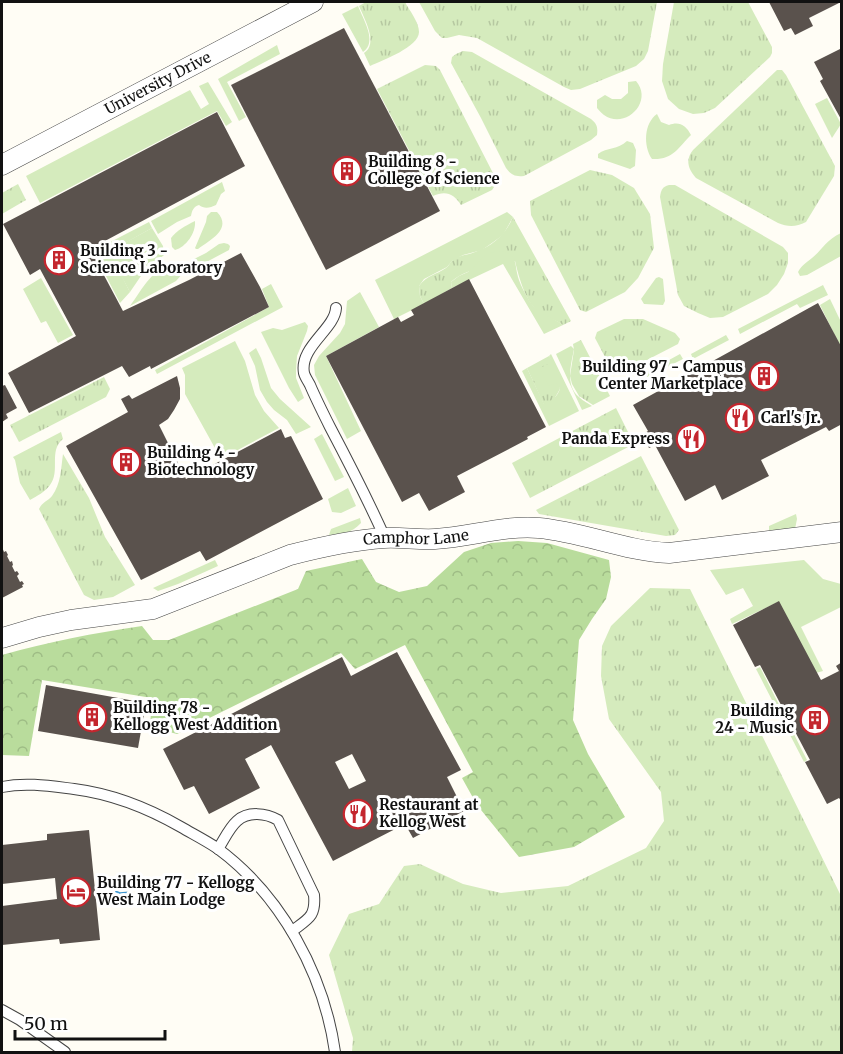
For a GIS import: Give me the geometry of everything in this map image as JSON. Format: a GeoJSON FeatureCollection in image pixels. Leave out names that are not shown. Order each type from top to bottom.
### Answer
{"type":"FeatureCollection","features":[{"type":"Feature","properties":{"kind":"street","name":"University Drive"},"geometry":{"type":"LineString","coordinates":[[2,165],[313,2]]}},
{"type":"Feature","properties":{"kind":"street","name":"Camphor Lane"},"geometry":{"type":"LineString","coordinates":[[2,638],[71,620],[153,609],[290,555],[313,549],[386,538],[435,539],[515,528],[540,528],[652,552],[669,553],[842,532]]}},
{"type":"Feature","properties":{"kind":"lane"},"geometry":{"type":"LineString","coordinates":[[336,308],[332,320],[306,357],[304,372],[386,538]]}},
{"type":"Feature","properties":{"kind":"lane"},"geometry":{"type":"LineString","coordinates":[[2,787],[36,785],[117,798],[155,812],[218,849],[247,874],[292,931],[312,972],[324,1005],[335,1053]]}},
{"type":"Feature","properties":{"kind":"lane"},"geometry":{"type":"LineString","coordinates":[[218,849],[237,821],[247,816],[261,814],[278,820],[314,895],[315,905],[311,916],[292,931]]}},
{"type":"Feature","properties":{"kind":"lane"},"geometry":{"type":"LineString","coordinates":[[2,1010],[20,1020],[65,1053]]}},
{"type":"Feature","properties":{"kind":"green space"},"geometry":{"type":"Polygon","coordinates":[[[366,2],[405,2],[419,28],[417,38],[407,48],[370,66],[364,53],[370,44],[370,37],[359,6],[366,2]]]}},
{"type":"Feature","properties":{"kind":"green space"},"geometry":{"type":"Polygon","coordinates":[[[419,2],[657,2],[648,51],[644,59],[636,66],[580,89],[571,90],[477,38],[459,35],[442,38],[435,31],[419,2]]]}},
{"type":"Feature","properties":{"kind":"green space"},"geometry":{"type":"Polygon","coordinates":[[[674,2],[748,2],[772,47],[770,57],[715,108],[704,113],[693,114],[679,109],[668,99],[662,81],[674,2]]]}},
{"type":"Feature","properties":{"kind":"green space"},"geometry":{"type":"Polygon","coordinates":[[[358,6],[369,36],[367,48],[363,52],[342,14],[358,6]]]}},
{"type":"Feature","properties":{"kind":"green space"},"geometry":{"type":"Polygon","coordinates":[[[277,45],[280,54],[227,82],[246,117],[239,121],[218,79],[277,45]]]}},
{"type":"Feature","properties":{"kind":"green space"},"geometry":{"type":"Polygon","coordinates":[[[463,51],[472,52],[591,119],[597,126],[597,135],[524,176],[512,174],[506,168],[451,63],[452,57],[463,51]]]}},
{"type":"Feature","properties":{"kind":"green space"},"geometry":{"type":"Polygon","coordinates":[[[425,65],[436,66],[440,70],[494,175],[496,184],[492,190],[461,205],[449,194],[442,193],[433,196],[377,89],[425,65]]]}},
{"type":"Feature","properties":{"kind":"green space"},"geometry":{"type":"Polygon","coordinates":[[[777,70],[782,70],[786,75],[835,166],[834,176],[806,222],[795,226],[778,223],[696,178],[688,164],[693,150],[777,70]]]}},
{"type":"Feature","properties":{"kind":"green space"},"geometry":{"type":"Polygon","coordinates":[[[636,81],[641,89],[642,97],[635,112],[620,119],[612,119],[597,108],[597,100],[605,95],[612,99],[621,99],[628,93],[628,82],[636,81]]]}},
{"type":"Feature","properties":{"kind":"green space"},"geometry":{"type":"Polygon","coordinates":[[[208,82],[232,122],[226,126],[217,111],[40,203],[26,176],[190,90],[201,109],[209,104],[199,86],[208,82]]]}},
{"type":"Feature","properties":{"kind":"green space"},"geometry":{"type":"Polygon","coordinates":[[[827,98],[841,124],[832,138],[815,104],[827,98]]]}},
{"type":"Feature","properties":{"kind":"green space"},"geometry":{"type":"Polygon","coordinates":[[[657,114],[661,122],[669,125],[676,123],[682,125],[691,135],[670,155],[665,158],[652,159],[647,148],[646,135],[649,123],[657,114]]]}},
{"type":"Feature","properties":{"kind":"green space"},"geometry":{"type":"Polygon","coordinates":[[[627,141],[633,143],[636,150],[635,166],[630,169],[598,158],[601,152],[620,146],[627,141]]]}},
{"type":"Feature","properties":{"kind":"green space"},"geometry":{"type":"Polygon","coordinates":[[[590,170],[612,175],[634,188],[650,214],[654,248],[638,278],[625,292],[586,312],[580,310],[531,215],[530,201],[590,170]]]}},
{"type":"Feature","properties":{"kind":"green space"},"geometry":{"type":"Polygon","coordinates":[[[222,182],[225,191],[216,205],[207,208],[197,206],[193,209],[191,216],[158,234],[151,221],[222,182]]]}},
{"type":"Feature","properties":{"kind":"green space"},"geometry":{"type":"Polygon","coordinates":[[[18,184],[26,200],[2,214],[2,193],[18,184]]]}},
{"type":"Feature","properties":{"kind":"green space"},"geometry":{"type":"Polygon","coordinates":[[[675,185],[783,247],[788,253],[788,263],[777,285],[768,294],[723,317],[710,318],[684,306],[678,295],[660,197],[662,189],[675,185]]]}},
{"type":"Feature","properties":{"kind":"green space"},"geometry":{"type":"Polygon","coordinates":[[[211,212],[217,212],[221,218],[221,229],[214,238],[196,249],[207,216],[211,212]]]}},
{"type":"Feature","properties":{"kind":"green space"},"geometry":{"type":"Polygon","coordinates":[[[507,212],[513,217],[503,235],[482,250],[463,255],[447,267],[424,279],[419,286],[424,304],[394,319],[375,280],[507,212]]]}},
{"type":"Feature","properties":{"kind":"green space"},"geometry":{"type":"Polygon","coordinates":[[[513,217],[571,321],[563,325],[536,310],[524,290],[515,261],[465,273],[451,282],[452,288],[424,304],[419,286],[422,282],[446,268],[455,258],[493,243],[507,229],[513,217]]]}},
{"type":"Feature","properties":{"kind":"green space"},"geometry":{"type":"Polygon","coordinates":[[[195,221],[190,239],[175,250],[172,247],[171,238],[179,230],[195,221]]]}},
{"type":"Feature","properties":{"kind":"green space"},"geometry":{"type":"Polygon","coordinates":[[[149,222],[152,228],[109,252],[130,292],[120,303],[93,251],[149,222]]]}},
{"type":"Feature","properties":{"kind":"green space"},"geometry":{"type":"Polygon","coordinates":[[[152,228],[163,246],[164,255],[143,273],[130,292],[108,252],[152,228]]]}},
{"type":"Feature","properties":{"kind":"green space"},"geometry":{"type":"Polygon","coordinates":[[[841,233],[841,256],[807,275],[800,276],[798,272],[803,266],[841,233]]]}},
{"type":"Feature","properties":{"kind":"green space"},"geometry":{"type":"Polygon","coordinates":[[[224,243],[230,246],[229,250],[197,267],[190,263],[190,261],[224,243]]]}},
{"type":"Feature","properties":{"kind":"green space"},"geometry":{"type":"Polygon","coordinates":[[[497,251],[509,253],[514,259],[518,277],[534,307],[563,325],[544,334],[503,264],[452,288],[451,282],[468,272],[487,254],[497,251]]]}},
{"type":"Feature","properties":{"kind":"green space"},"geometry":{"type":"Polygon","coordinates":[[[181,263],[183,273],[176,281],[130,306],[155,274],[168,265],[181,263]]]}},
{"type":"Feature","properties":{"kind":"green space"},"geometry":{"type":"Polygon","coordinates":[[[659,277],[663,279],[665,301],[663,305],[644,304],[641,299],[659,277]]]}},
{"type":"Feature","properties":{"kind":"green space"},"geometry":{"type":"Polygon","coordinates":[[[41,278],[73,335],[58,343],[46,321],[41,323],[23,289],[41,278]]]}},
{"type":"Feature","properties":{"kind":"green space"},"geometry":{"type":"Polygon","coordinates":[[[271,284],[283,307],[157,374],[155,370],[269,307],[262,289],[271,284]]]}},
{"type":"Feature","properties":{"kind":"green space"},"geometry":{"type":"Polygon","coordinates":[[[823,285],[828,295],[800,308],[797,304],[740,334],[738,329],[823,285]]]}},
{"type":"Feature","properties":{"kind":"green space"},"geometry":{"type":"Polygon","coordinates":[[[360,292],[379,327],[326,356],[361,431],[347,439],[315,375],[314,365],[345,324],[347,301],[360,292]]]}},
{"type":"Feature","properties":{"kind":"green space"},"geometry":{"type":"Polygon","coordinates":[[[830,299],[841,322],[841,348],[820,305],[830,299]]]}},
{"type":"Feature","properties":{"kind":"green space"},"geometry":{"type":"Polygon","coordinates":[[[624,319],[643,319],[675,333],[680,339],[678,344],[618,375],[614,374],[595,338],[597,332],[624,319]]]}},
{"type":"Feature","properties":{"kind":"green space"},"geometry":{"type":"Polygon","coordinates":[[[305,322],[308,326],[297,356],[296,370],[296,378],[304,398],[298,402],[261,332],[273,328],[282,330],[305,322]]]}},
{"type":"Feature","properties":{"kind":"green space"},"geometry":{"type":"Polygon","coordinates":[[[726,335],[729,340],[693,359],[691,354],[726,335]]]}},
{"type":"Feature","properties":{"kind":"green space"},"geometry":{"type":"Polygon","coordinates":[[[581,340],[610,396],[593,405],[579,396],[570,376],[573,344],[581,340]]]}},
{"type":"Feature","properties":{"kind":"green space"},"geometry":{"type":"Polygon","coordinates":[[[235,341],[245,361],[255,395],[264,411],[279,428],[221,459],[185,394],[185,375],[182,368],[235,341]]]}},
{"type":"Feature","properties":{"kind":"green space"},"geometry":{"type":"Polygon","coordinates":[[[571,346],[574,349],[570,374],[572,387],[579,397],[592,406],[582,410],[556,354],[571,346]]]}},
{"type":"Feature","properties":{"kind":"green space"},"geometry":{"type":"Polygon","coordinates":[[[256,348],[271,388],[311,427],[296,434],[287,420],[267,402],[260,390],[255,366],[249,353],[256,348]]]}},
{"type":"Feature","properties":{"kind":"green space"},"geometry":{"type":"Polygon","coordinates":[[[551,354],[579,411],[549,426],[522,371],[527,368],[544,404],[549,402],[560,389],[557,383],[549,386],[540,368],[552,362],[549,356],[551,354]]]}},
{"type":"Feature","properties":{"kind":"green space"},"geometry":{"type":"Polygon","coordinates":[[[680,354],[683,359],[627,387],[625,384],[680,354]]]}},
{"type":"Feature","properties":{"kind":"green space"},"geometry":{"type":"Polygon","coordinates":[[[549,356],[553,362],[560,389],[553,401],[544,405],[527,368],[549,356]]]}},
{"type":"Feature","properties":{"kind":"green space"},"geometry":{"type":"Polygon","coordinates":[[[104,377],[110,389],[106,397],[19,442],[10,425],[104,377]]]}},
{"type":"Feature","properties":{"kind":"green space"},"geometry":{"type":"Polygon","coordinates":[[[616,408],[634,444],[530,498],[512,463],[616,408]]]}},
{"type":"Feature","properties":{"kind":"green space"},"geometry":{"type":"Polygon","coordinates":[[[61,432],[63,439],[56,449],[53,479],[46,490],[30,500],[20,483],[13,457],[61,432]]]}},
{"type":"Feature","properties":{"kind":"green space"},"geometry":{"type":"Polygon","coordinates":[[[322,434],[344,477],[335,481],[314,439],[322,434]]]}},
{"type":"Feature","properties":{"kind":"green space"},"geometry":{"type":"Polygon","coordinates":[[[63,454],[89,498],[105,537],[135,585],[113,597],[94,600],[84,595],[39,509],[52,496],[57,486],[63,454]]]}},
{"type":"Feature","properties":{"kind":"green space"},"geometry":{"type":"Polygon","coordinates":[[[641,456],[679,530],[675,535],[666,536],[539,514],[536,510],[641,456]]]}},
{"type":"Feature","properties":{"kind":"green space"},"geometry":{"type":"Polygon","coordinates":[[[348,488],[356,506],[341,513],[332,512],[328,499],[348,488]]]}},
{"type":"Feature","properties":{"kind":"green space"},"geometry":{"type":"Polygon","coordinates":[[[796,514],[795,529],[769,532],[769,526],[796,514]]]}},
{"type":"Feature","properties":{"kind":"green space"},"geometry":{"type":"Polygon","coordinates":[[[360,518],[361,523],[354,529],[329,535],[331,529],[360,518]]]}},
{"type":"Feature","properties":{"kind":"green space"},"geometry":{"type":"Polygon","coordinates":[[[518,541],[547,543],[609,560],[611,577],[606,599],[579,640],[573,720],[588,754],[625,817],[574,847],[519,857],[477,805],[462,778],[473,772],[405,645],[355,669],[341,653],[177,734],[150,727],[152,698],[42,680],[29,756],[2,755],[2,655],[71,638],[142,626],[153,640],[169,640],[298,589],[306,571],[362,559],[376,582],[399,592],[427,586],[464,552],[491,543],[518,541]]]}},
{"type":"Feature","properties":{"kind":"green space"},"geometry":{"type":"Polygon","coordinates":[[[215,560],[218,566],[158,591],[153,588],[215,560]]]}},
{"type":"Feature","properties":{"kind":"green space"},"geometry":{"type":"Polygon","coordinates":[[[804,560],[823,579],[841,584],[841,607],[801,627],[823,671],[816,673],[778,602],[732,624],[730,619],[753,606],[743,588],[726,595],[710,570],[804,560]]]}},
{"type":"Feature","properties":{"kind":"green space"},"geometry":{"type":"Polygon","coordinates":[[[650,588],[690,589],[841,896],[841,1052],[352,1052],[353,1038],[329,955],[349,914],[379,904],[404,866],[420,864],[463,884],[501,893],[568,886],[646,848],[664,821],[661,792],[609,719],[601,676],[602,646],[611,626],[650,588]]]}},
{"type":"Feature","properties":{"kind":"green space"},"geometry":{"type":"Polygon","coordinates":[[[760,667],[807,760],[804,762],[756,669],[760,667]]]}},
{"type":"Feature","properties":{"kind":"water"},"geometry":{"type":"Polygon","coordinates":[[[104,892],[131,892],[133,906],[105,905],[104,892]]]}},
{"type":"Feature","properties":{"kind":"building"},"geometry":{"type":"Polygon","coordinates":[[[769,2],[841,2],[809,18],[813,26],[795,35],[791,28],[784,31],[769,2]]]}},
{"type":"Feature","properties":{"kind":"building","name":"Building 8 - College of Science"},"geometry":{"type":"Polygon","coordinates":[[[344,28],[440,211],[326,270],[231,85],[344,28]]]}},
{"type":"Feature","properties":{"kind":"building"},"geometry":{"type":"Polygon","coordinates":[[[842,48],[842,121],[820,81],[823,79],[814,62],[842,48]]]}},
{"type":"Feature","properties":{"kind":"building","name":"Building 3 - Science Laboratory"},"geometry":{"type":"Polygon","coordinates":[[[217,112],[245,166],[90,249],[123,311],[241,253],[269,307],[151,369],[150,366],[129,377],[122,366],[29,413],[8,373],[76,336],[40,269],[30,275],[3,224],[217,112]]]}},
{"type":"Feature","properties":{"kind":"building"},"geometry":{"type":"Polygon","coordinates":[[[469,279],[546,427],[527,437],[528,439],[457,476],[465,492],[429,511],[419,493],[402,502],[326,356],[398,317],[401,322],[414,315],[411,310],[469,279]]]}},
{"type":"Feature","properties":{"kind":"building","name":"Building 97 - Campus Center Marketplace"},"geometry":{"type":"Polygon","coordinates":[[[818,303],[842,348],[842,424],[829,431],[826,427],[761,460],[769,476],[722,500],[715,485],[685,501],[655,445],[649,448],[642,435],[648,431],[633,405],[818,303]]]}},
{"type":"Feature","properties":{"kind":"building","name":"Building 4 - Biotechnology"},"geometry":{"type":"Polygon","coordinates":[[[177,376],[180,399],[168,419],[159,425],[186,479],[281,429],[285,438],[291,436],[323,499],[206,561],[200,551],[141,580],[66,446],[128,412],[121,399],[129,395],[132,399],[177,376]]]}},
{"type":"Feature","properties":{"kind":"building"},"geometry":{"type":"Polygon","coordinates":[[[5,385],[17,408],[6,414],[8,418],[2,422],[2,386],[5,385]]]}},
{"type":"Feature","properties":{"kind":"building"},"geometry":{"type":"Polygon","coordinates":[[[2,547],[10,562],[12,561],[15,572],[19,574],[17,576],[20,582],[24,584],[23,587],[2,598],[2,547]]]}},
{"type":"Feature","properties":{"kind":"building","name":"Building 24 - Music"},"geometry":{"type":"Polygon","coordinates":[[[779,601],[821,680],[839,671],[836,666],[842,662],[842,802],[839,798],[827,804],[805,762],[810,760],[760,665],[755,667],[733,625],[779,601]]]}},
{"type":"Feature","properties":{"kind":"building"},"geometry":{"type":"Polygon","coordinates":[[[397,652],[461,770],[447,777],[464,811],[413,838],[405,824],[333,861],[271,745],[245,759],[260,788],[209,814],[194,786],[184,790],[163,749],[342,657],[351,676],[397,652]],[[352,754],[335,762],[349,789],[366,781],[352,754]]]}},
{"type":"Feature","properties":{"kind":"building","name":"Building 78 - Kellogg West Addition"},"geometry":{"type":"Polygon","coordinates":[[[46,685],[146,703],[138,748],[38,731],[46,685]]]}},
{"type":"Feature","properties":{"kind":"building","name":"Building 77 - Kellogg West Main Lodge"},"geometry":{"type":"Polygon","coordinates":[[[89,830],[100,940],[60,944],[59,939],[2,945],[2,906],[57,899],[55,878],[2,884],[2,845],[47,840],[47,834],[89,830]]]}},
{"type":"Feature","properties":{"kind":"place","name":"Building 8 - College of Science"},"geometry":{"type":"Point","coordinates":[347,171]}},
{"type":"Feature","properties":{"kind":"place","name":"Building 3 - Science Laboratory"},"geometry":{"type":"Point","coordinates":[59,260]}},
{"type":"Feature","properties":{"kind":"place","name":"Building 97 - Campus Center Marketplace"},"geometry":{"type":"Point","coordinates":[764,376]}},
{"type":"Feature","properties":{"kind":"place","name":"Carl's Jr."},"geometry":{"type":"Point","coordinates":[740,418]}},
{"type":"Feature","properties":{"kind":"place","name":"Panda Express"},"geometry":{"type":"Point","coordinates":[691,439]}},
{"type":"Feature","properties":{"kind":"place","name":"Building 4 - Biotechnology"},"geometry":{"type":"Point","coordinates":[126,462]}},
{"type":"Feature","properties":{"kind":"place","name":"Building 78 - Kellogg West Addition"},"geometry":{"type":"Point","coordinates":[92,717]}},
{"type":"Feature","properties":{"kind":"place","name":"Building 24 - Music"},"geometry":{"type":"Point","coordinates":[815,720]}},
{"type":"Feature","properties":{"kind":"place","name":"Restaurant at Kellog West"},"geometry":{"type":"Point","coordinates":[358,814]}},
{"type":"Feature","properties":{"kind":"place","name":"Building 77 - Kellogg West Main Lodge"},"geometry":{"type":"Point","coordinates":[76,892]}}]}
